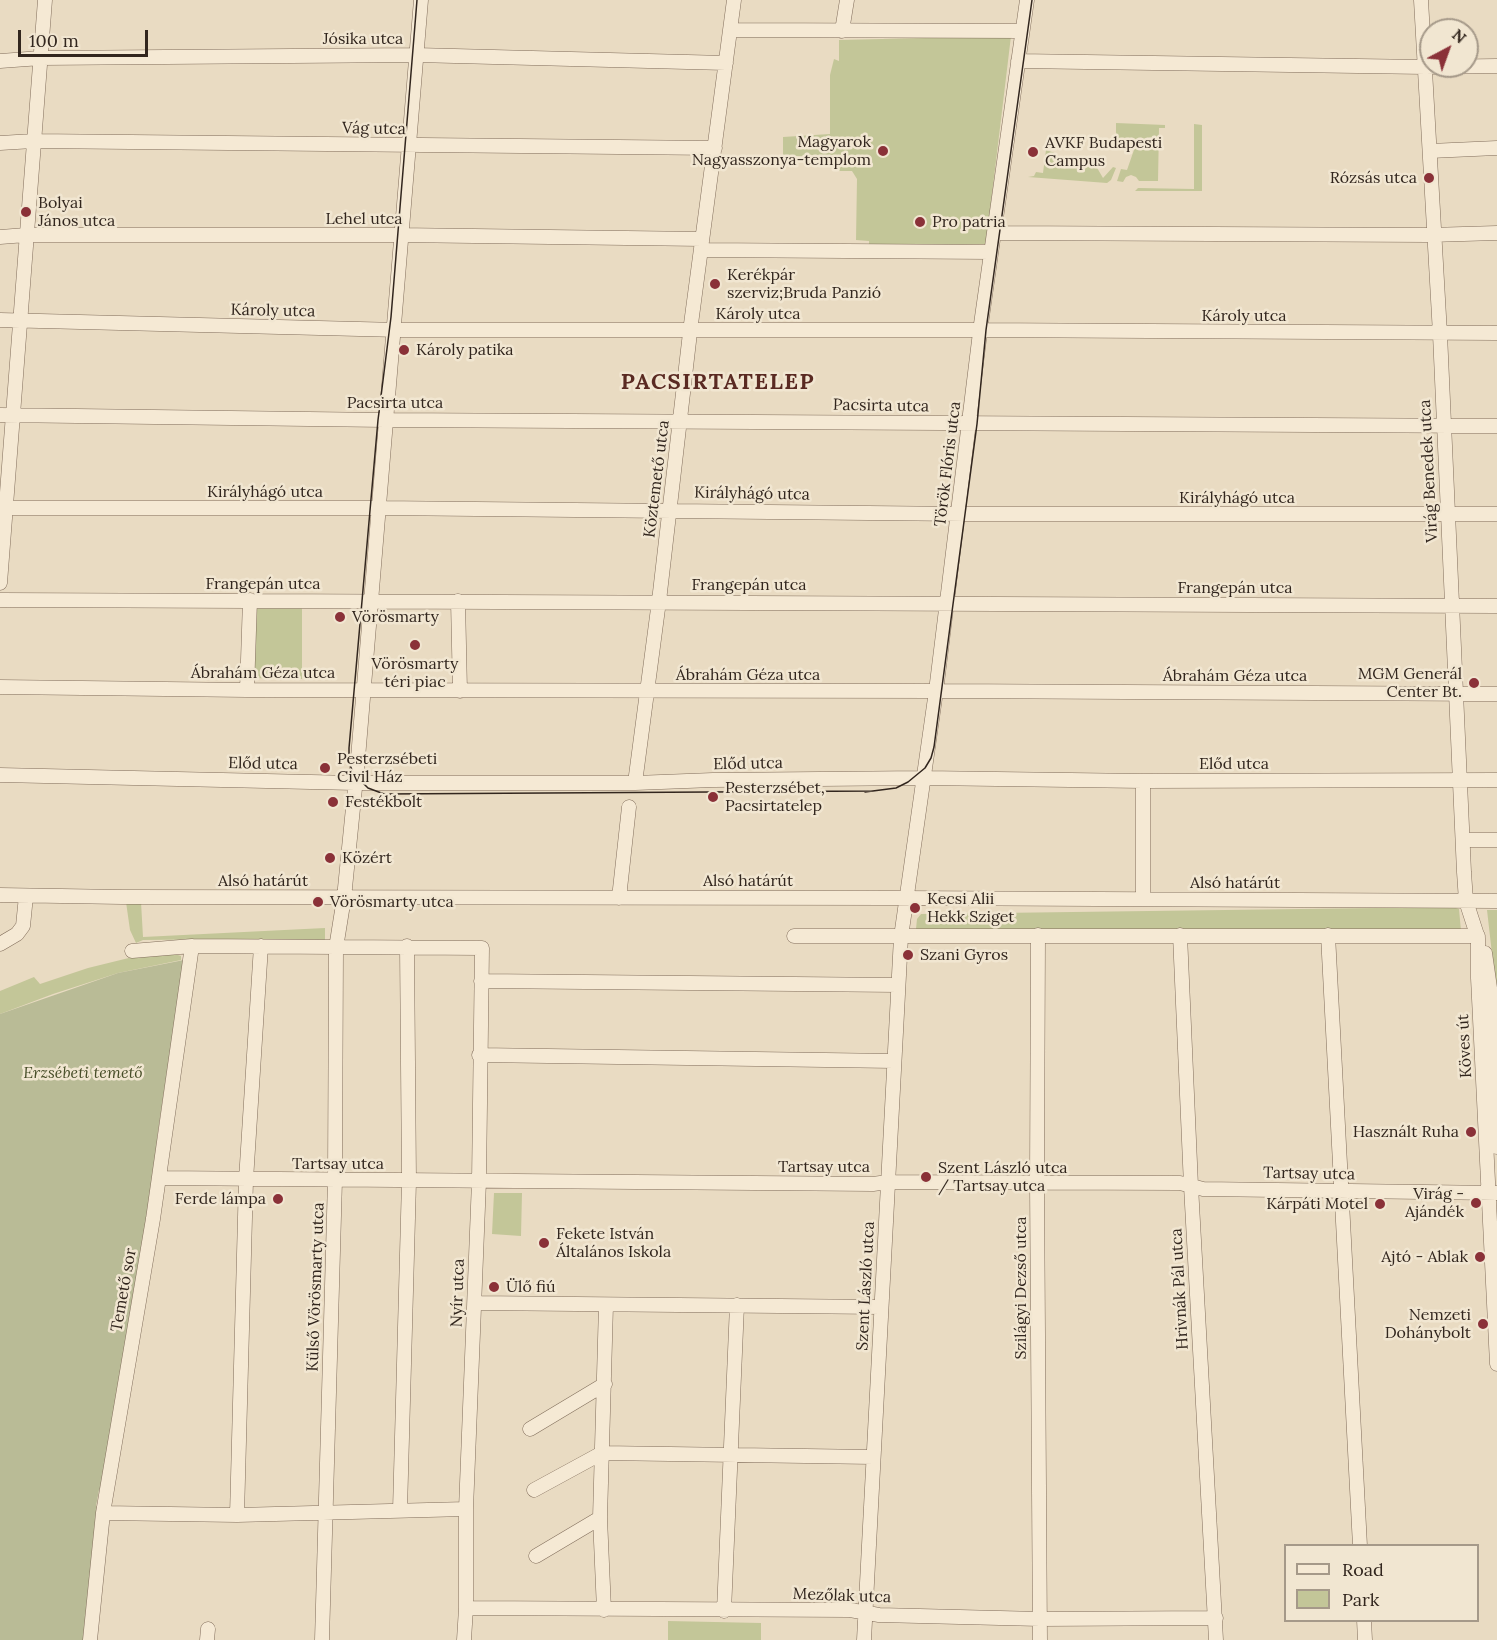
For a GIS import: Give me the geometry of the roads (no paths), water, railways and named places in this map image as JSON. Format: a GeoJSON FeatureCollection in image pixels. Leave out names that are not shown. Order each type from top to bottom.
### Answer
{"type":"FeatureCollection","features":[{"type":"Feature","properties":{"kind":"street"},"geometry":{"type":"LineString","coordinates":[[0,583],[6,415],[20,322],[45,0]]}},
{"type":"Feature","properties":{"kind":"street"},"geometry":{"type":"LineString","coordinates":[[337,941],[344,898],[355,783],[421,0]]}},
{"type":"Feature","properties":{"kind":"street","name":"Köztemető utca"},"geometry":{"type":"LineString","coordinates":[[635,783],[659,601],[690,330],[734,0]]}},
{"type":"Feature","properties":{"kind":"street"},"geometry":{"type":"LineString","coordinates":[[842,31],[847,0]]}},
{"type":"Feature","properties":{"kind":"street","name":"Török Flóris utca"},"geometry":{"type":"LineString","coordinates":[[902,935],[936,691],[991,252],[1027,0]]}},
{"type":"Feature","properties":{"kind":"street","name":"Virág Benedek utca"},"geometry":{"type":"LineString","coordinates":[[1421,0],[1422,18]]}},
{"type":"Feature","properties":{"kind":"street"},"geometry":{"type":"LineString","coordinates":[[731,30],[1022,31]]}},
{"type":"Feature","properties":{"kind":"street","name":"Jósika utca"},"geometry":{"type":"LineString","coordinates":[[0,62],[41,58],[416,55],[726,63]]}},
{"type":"Feature","properties":{"kind":"street"},"geometry":{"type":"LineString","coordinates":[[1018,61],[1419,67]]}},
{"type":"Feature","properties":{"kind":"street"},"geometry":{"type":"LineString","coordinates":[[1479,66],[1497,66]]}},
{"type":"Feature","properties":{"kind":"street","name":"Virág Benedek utca"},"geometry":{"type":"LineString","coordinates":[[1426,78],[1466,901],[1478,937]]}},
{"type":"Feature","properties":{"kind":"street","name":"Vág utca"},"geometry":{"type":"LineString","coordinates":[[0,143],[33,141],[715,148]]}},
{"type":"Feature","properties":{"kind":"street"},"geometry":{"type":"LineString","coordinates":[[1430,151],[1497,148]]}},
{"type":"Feature","properties":{"kind":"street"},"geometry":{"type":"LineString","coordinates":[[994,233],[1434,235],[1497,233]]}},
{"type":"Feature","properties":{"kind":"street"},"geometry":{"type":"LineString","coordinates":[[0,237],[26,235]]}},
{"type":"Feature","properties":{"kind":"street","name":"Lehel utca"},"geometry":{"type":"LineString","coordinates":[[26,235],[401,235],[991,252]]}},
{"type":"Feature","properties":{"kind":"street","name":"Károly utca"},"geometry":{"type":"LineString","coordinates":[[0,320],[394,330],[1497,333]]}},
{"type":"Feature","properties":{"kind":"street","name":"Pacsirta utca"},"geometry":{"type":"LineString","coordinates":[[6,415],[385,420],[1497,426]]}},
{"type":"Feature","properties":{"kind":"street","name":"Királyhágó utca"},"geometry":{"type":"LineString","coordinates":[[3,508],[669,509],[1448,516],[1497,514]]}},
{"type":"Feature","properties":{"kind":"street","name":"Frangepán utca"},"geometry":{"type":"LineString","coordinates":[[0,600],[1497,606]]}},
{"type":"Feature","properties":{"kind":"street"},"geometry":{"type":"LineString","coordinates":[[247,690],[250,600]]}},
{"type":"Feature","properties":{"kind":"street"},"geometry":{"type":"LineString","coordinates":[[458,601],[460,691]]}},
{"type":"Feature","properties":{"kind":"street","name":"Ábrahám Géza utca"},"geometry":{"type":"LineString","coordinates":[[0,687],[460,691],[1497,694]]}},
{"type":"Feature","properties":{"kind":"street","name":"Előd utca"},"geometry":{"type":"LineString","coordinates":[[0,775],[355,783],[635,783],[924,778],[1143,781],[1497,780]]}},
{"type":"Feature","properties":{"kind":"street"},"geometry":{"type":"LineString","coordinates":[[1143,781],[1143,899]]}},
{"type":"Feature","properties":{"kind":"street"},"geometry":{"type":"LineString","coordinates":[[619,898],[629,807]]}},
{"type":"Feature","properties":{"kind":"street"},"geometry":{"type":"LineString","coordinates":[[1463,840],[1497,840]]}},
{"type":"Feature","properties":{"kind":"street","name":"Alsó határút"},"geometry":{"type":"LineString","coordinates":[[0,895],[1497,901]]}},
{"type":"Feature","properties":{"kind":"street"},"geometry":{"type":"LineString","coordinates":[[0,944],[17,934],[23,926],[26,896]]}},
{"type":"Feature","properties":{"kind":"street","name":"Szent László utca"},"geometry":{"type":"LineString","coordinates":[[864,1640],[902,935]]}},
{"type":"Feature","properties":{"kind":"street","name":"Szilágyi Dezső utca"},"geometry":{"type":"LineString","coordinates":[[1038,935],[1040,1640]]}},
{"type":"Feature","properties":{"kind":"street","name":"Hrivnák Pál utca"},"geometry":{"type":"LineString","coordinates":[[1180,935],[1191,1186],[1216,1640]]}},
{"type":"Feature","properties":{"kind":"street"},"geometry":{"type":"LineString","coordinates":[[1328,935],[1360,1544]]}},
{"type":"Feature","properties":{"kind":"street"},"geometry":{"type":"LineString","coordinates":[[794,936],[1478,937]]}},
{"type":"Feature","properties":{"kind":"street","name":"Köves út"},"geometry":{"type":"LineString","coordinates":[[1478,937],[1484,946],[1490,988],[1485,1013],[1494,1196],[1497,1364]]}},
{"type":"Feature","properties":{"kind":"street"},"geometry":{"type":"LineString","coordinates":[[132,951],[192,946],[261,946],[337,941],[407,946],[409,1180],[400,1510]]}},
{"type":"Feature","properties":{"kind":"street","name":"Külső Vörösmarty utca"},"geometry":{"type":"LineString","coordinates":[[322,1640],[335,1180],[337,941]]}},
{"type":"Feature","properties":{"kind":"street","name":"Temető sor"},"geometry":{"type":"LineString","coordinates":[[90,1640],[104,1514],[159,1178],[192,946]]}},
{"type":"Feature","properties":{"kind":"street"},"geometry":{"type":"LineString","coordinates":[[237,1515],[246,1180],[261,946]]}},
{"type":"Feature","properties":{"kind":"street","name":"Nyír utca"},"geometry":{"type":"LineString","coordinates":[[407,946],[482,948],[479,1181],[466,1509],[464,1640]]}},
{"type":"Feature","properties":{"kind":"street"},"geometry":{"type":"LineString","coordinates":[[481,981],[898,985]]}},
{"type":"Feature","properties":{"kind":"street","name":"Köves út"},"geometry":{"type":"LineString","coordinates":[[1485,1013],[1497,1147]]}},
{"type":"Feature","properties":{"kind":"street"},"geometry":{"type":"LineString","coordinates":[[479,1054],[894,1061]]}},
{"type":"Feature","properties":{"kind":"street","name":"Tartsay utca"},"geometry":{"type":"LineString","coordinates":[[159,1178],[861,1184],[888,1182],[1180,1183],[1203,1189],[1494,1196]]}},
{"type":"Feature","properties":{"kind":"street"},"geometry":{"type":"LineString","coordinates":[[475,1303],[881,1307]]}},
{"type":"Feature","properties":{"kind":"street"},"geometry":{"type":"LineString","coordinates":[[604,1610],[600,1518],[606,1305]]}},
{"type":"Feature","properties":{"kind":"street"},"geometry":{"type":"LineString","coordinates":[[724,1611],[737,1305]]}},
{"type":"Feature","properties":{"kind":"street"},"geometry":{"type":"LineString","coordinates":[[531,1429],[605,1384]]}},
{"type":"Feature","properties":{"kind":"street"},"geometry":{"type":"LineString","coordinates":[[534,1490],[602,1453],[873,1457]]}},
{"type":"Feature","properties":{"kind":"street"},"geometry":{"type":"LineString","coordinates":[[104,1514],[237,1515],[466,1509]]}},
{"type":"Feature","properties":{"kind":"street"},"geometry":{"type":"LineString","coordinates":[[536,1556],[600,1518]]}},
{"type":"Feature","properties":{"kind":"street","name":"Mezőlak utca"},"geometry":{"type":"LineString","coordinates":[[466,1608],[850,1610],[879,1615],[1040,1619],[1216,1618]]}},
{"type":"Feature","properties":{"kind":"street"},"geometry":{"type":"LineString","coordinates":[[1364,1622],[1365,1640]]}},
{"type":"Feature","properties":{"kind":"tram line"},"geometry":{"type":"LineString","coordinates":[[417,0],[391,317],[378,420],[349,748],[349,762],[353,773],[368,788],[384,794],[873,791]]}},
{"type":"Feature","properties":{"kind":"tram line"},"geometry":{"type":"LineString","coordinates":[[865,792],[896,788],[908,782],[925,768],[934,747],[977,424],[986,330],[1032,0]]}},
{"type":"Feature","properties":{"kind":"place","name":"Magyarok Nagyasszonya-templom"},"geometry":{"type":"Point","coordinates":[883,151]}},
{"type":"Feature","properties":{"kind":"place","name":"AVKF Budapesti Campus"},"geometry":{"type":"Point","coordinates":[1033,152]}},
{"type":"Feature","properties":{"kind":"place","name":"Rózsás utca"},"geometry":{"type":"Point","coordinates":[1429,178]}},
{"type":"Feature","properties":{"kind":"place","name":"Bolyai János utca"},"geometry":{"type":"Point","coordinates":[26,212]}},
{"type":"Feature","properties":{"kind":"place","name":"Pro patria"},"geometry":{"type":"Point","coordinates":[920,222]}},
{"type":"Feature","properties":{"kind":"place","name":"Kerékpár szerviz;Bruda Panzió"},"geometry":{"type":"Point","coordinates":[715,284]}},
{"type":"Feature","properties":{"kind":"place","name":"Károly patika"},"geometry":{"type":"Point","coordinates":[404,350]}},
{"type":"Feature","properties":{"kind":"place","name":"Vörösmarty"},"geometry":{"type":"Point","coordinates":[340,617]}},
{"type":"Feature","properties":{"kind":"place","name":"Vörösmarty téri piac"},"geometry":{"type":"Point","coordinates":[415,645]}},
{"type":"Feature","properties":{"kind":"place","name":"MGM Generál Center Bt."},"geometry":{"type":"Point","coordinates":[1474,683]}},
{"type":"Feature","properties":{"kind":"place","name":"Pesterzsébeti Civil Ház"},"geometry":{"type":"Point","coordinates":[325,768]}},
{"type":"Feature","properties":{"kind":"place","name":"Pesterzsébet, Pacsirtatelep"},"geometry":{"type":"Point","coordinates":[713,797]}},
{"type":"Feature","properties":{"kind":"place","name":"Festékbolt"},"geometry":{"type":"Point","coordinates":[333,802]}},
{"type":"Feature","properties":{"kind":"place","name":"Közért"},"geometry":{"type":"Point","coordinates":[330,858]}},
{"type":"Feature","properties":{"kind":"place","name":"Vörösmarty utca"},"geometry":{"type":"Point","coordinates":[318,902]}},
{"type":"Feature","properties":{"kind":"place","name":"Kecsi Alii Hekk Sziget"},"geometry":{"type":"Point","coordinates":[915,908]}},
{"type":"Feature","properties":{"kind":"place","name":"Szani Gyros"},"geometry":{"type":"Point","coordinates":[908,955]}},
{"type":"Feature","properties":{"kind":"place","name":"Használt Ruha"},"geometry":{"type":"Point","coordinates":[1471,1132]}},
{"type":"Feature","properties":{"kind":"place","name":"Szent László utca / Tartsay utca"},"geometry":{"type":"Point","coordinates":[926,1177]}},
{"type":"Feature","properties":{"kind":"place","name":"Ferde lámpa"},"geometry":{"type":"Point","coordinates":[278,1199]}},
{"type":"Feature","properties":{"kind":"place","name":"Virág - Ajándék"},"geometry":{"type":"Point","coordinates":[1476,1203]}},
{"type":"Feature","properties":{"kind":"place","name":"Kárpáti Motel"},"geometry":{"type":"Point","coordinates":[1380,1204]}},
{"type":"Feature","properties":{"kind":"place","name":"Fekete István Általános Iskola"},"geometry":{"type":"Point","coordinates":[544,1243]}},
{"type":"Feature","properties":{"kind":"place","name":"Ajtó - Ablak"},"geometry":{"type":"Point","coordinates":[1480,1257]}},
{"type":"Feature","properties":{"kind":"place","name":"Ülő fiú"},"geometry":{"type":"Point","coordinates":[494,1287]}},
{"type":"Feature","properties":{"kind":"place","name":"Nemzeti Dohánybolt"},"geometry":{"type":"Point","coordinates":[1483,1324]}},
{"type":"Feature","properties":{"kind":"district","name":"PACSIRTATELEP"},"geometry":{"type":"Point","coordinates":[718,383]}},
{"type":"Feature","properties":{"kind":"park label","name":"Erzsébeti temető"},"geometry":{"type":"Point","coordinates":[83,1073]}}]}
